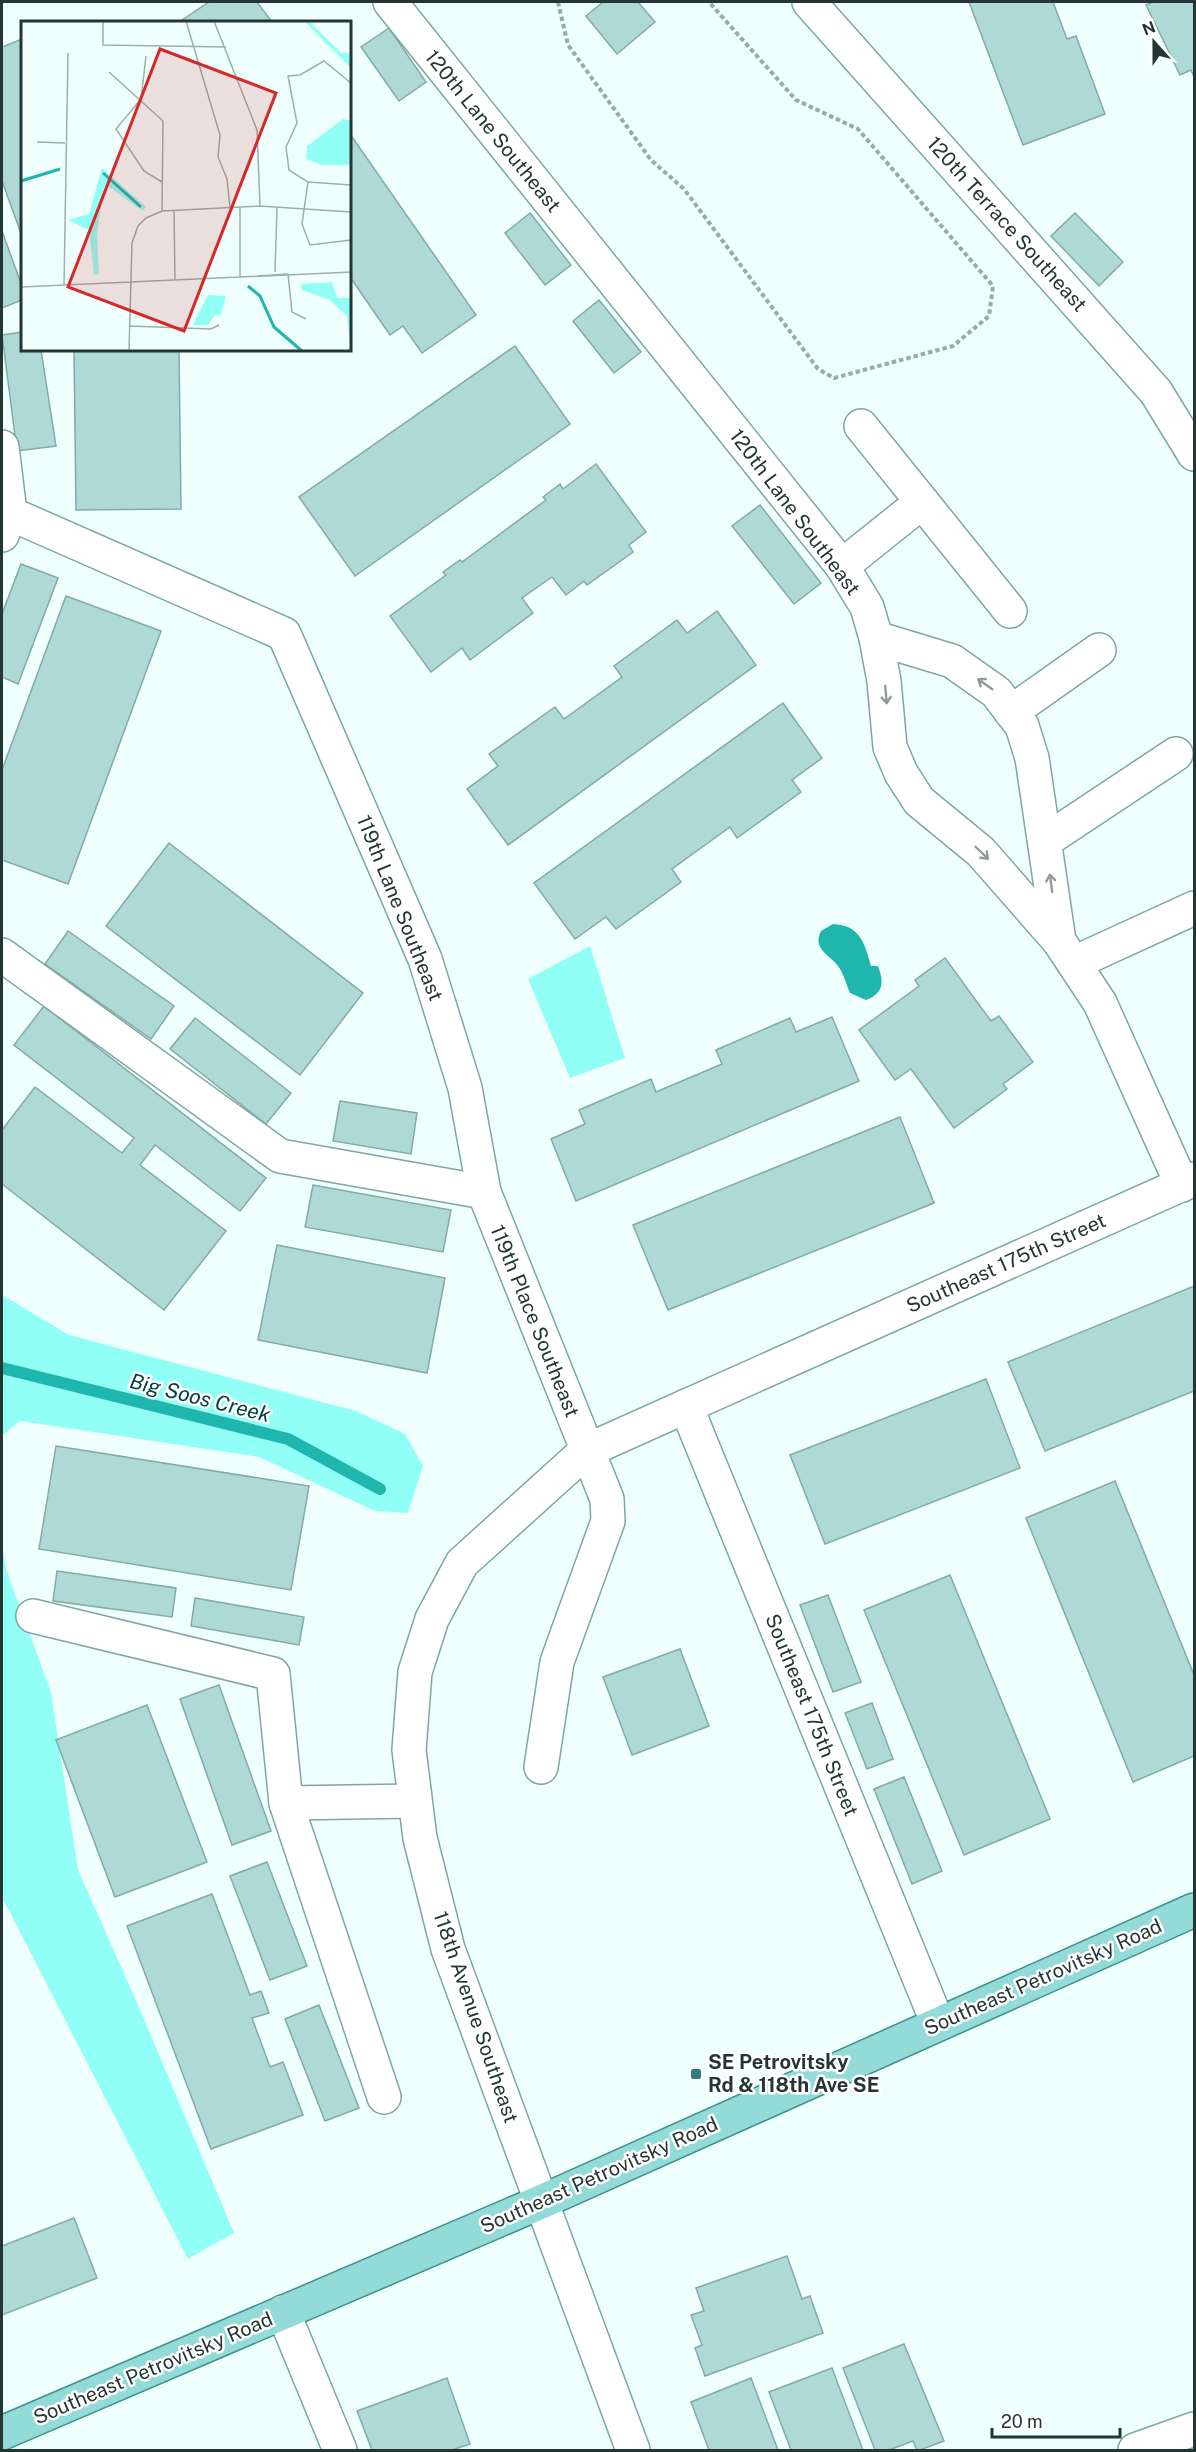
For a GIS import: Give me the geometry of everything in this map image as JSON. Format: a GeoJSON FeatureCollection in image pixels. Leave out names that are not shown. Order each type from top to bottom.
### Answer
{"type":"FeatureCollection","features":[{"type":"Feature","properties":{"kind":"main road","name":"Southeast Petrovitsky Road"},"geometry":{"type":"LineString","coordinates":[[2,2433],[541,2202],[1194,1910]]}},
{"type":"Feature","properties":{"kind":"street","name":"120th Lane Southeast"},"geometry":{"type":"LineString","coordinates":[[390,2],[842,566],[867,607],[876,638],[884,681],[890,747],[902,773],[919,801],[981,852],[1066,952],[1100,1003],[1188,1182]]}},
{"type":"Feature","properties":{"kind":"street","name":"120th Terrace Southeast"},"geometry":{"type":"LineString","coordinates":[[809,2],[1155,392],[1194,454]]}},
{"type":"Feature","properties":{"kind":"street"},"geometry":{"type":"LineString","coordinates":[[861,426],[1010,611]]}},
{"type":"Feature","properties":{"kind":"street","name":"119th Lane Southeast"},"geometry":{"type":"LineString","coordinates":[[2,447],[4,520],[284,634],[425,959],[465,1088],[484,1192]]}},
{"type":"Feature","properties":{"kind":"street"},"geometry":{"type":"LineString","coordinates":[[842,566],[922,502]]}},
{"type":"Feature","properties":{"kind":"street"},"geometry":{"type":"LineString","coordinates":[[876,638],[952,661],[996,692],[1022,726],[1032,758],[1044,841],[1066,952],[1194,908]]}},
{"type":"Feature","properties":{"kind":"street"},"geometry":{"type":"LineString","coordinates":[[1011,712],[1099,650]]}},
{"type":"Feature","properties":{"kind":"street"},"geometry":{"type":"LineString","coordinates":[[1044,841],[1176,754]]}},
{"type":"Feature","properties":{"kind":"street"},"geometry":{"type":"LineString","coordinates":[[2,955],[280,1156],[484,1192]]}},
{"type":"Feature","properties":{"kind":"street","name":"Southeast 175th Street"},"geometry":{"type":"LineString","coordinates":[[586,1450],[1188,1182]]}},
{"type":"Feature","properties":{"kind":"street","name":"119th Place Southeast"},"geometry":{"type":"LineString","coordinates":[[484,1192],[607,1499],[608,1521],[557,1662],[541,1767]]}},
{"type":"Feature","properties":{"kind":"street","name":"Southeast 175th Street"},"geometry":{"type":"LineString","coordinates":[[686,1406],[938,2024]]}},
{"type":"Feature","properties":{"kind":"street","name":"118th Avenue Southeast"},"geometry":{"type":"LineString","coordinates":[[586,1450],[462,1563],[432,1619],[415,1672],[409,1750],[420,1838],[448,1949],[633,2451]]}},
{"type":"Feature","properties":{"kind":"street"},"geometry":{"type":"LineString","coordinates":[[33,1616],[273,1674],[286,1803],[384,2097]]}},
{"type":"Feature","properties":{"kind":"street"},"geometry":{"type":"LineString","coordinates":[[286,1803],[416,1800]]}},
{"type":"Feature","properties":{"kind":"street"},"geometry":{"type":"LineString","coordinates":[[283,2312],[340,2451]]}},
{"type":"Feature","properties":{"kind":"street"},"geometry":{"type":"LineString","coordinates":[[1135,2451],[1194,2429]]}},
{"type":"Feature","properties":{"kind":"path"},"geometry":{"type":"LineString","coordinates":[[558,2],[568,45],[651,160],[684,189],[818,369],[834,378],[953,346],[989,316],[993,286],[858,129],[796,100],[709,2]]}},
{"type":"Feature","properties":{"kind":"shaded area"},"geometry":{"type":"Polygon","coordinates":[[[833,924],[842,925],[856,932],[864,944],[871,966],[878,966],[881,986],[876,994],[866,1000],[850,993],[840,969],[820,947],[821,931],[833,924]]]}},
{"type":"Feature","properties":{"kind":"shaded area"},"geometry":{"type":"Polygon","coordinates":[[[590,946],[625,1058],[570,1078],[528,979],[590,946]]]}},
{"type":"Feature","properties":{"kind":"shaded area"},"geometry":{"type":"Polygon","coordinates":[[[2,1295],[69,1335],[356,1411],[405,1434],[423,1466],[408,1513],[375,1511],[259,1457],[20,1421],[2,1436],[2,1295]]]}},
{"type":"Feature","properties":{"kind":"shaded area"},"geometry":{"type":"Polygon","coordinates":[[[2,1543],[6,1569],[51,1692],[78,1870],[138,2005],[234,2233],[188,2259],[2,1897],[2,1543]]]}},
{"type":"Feature","properties":{"kind":"building"},"geometry":{"type":"Polygon","coordinates":[[[209,2],[257,2],[271,21],[183,21],[209,2]]]}},
{"type":"Feature","properties":{"kind":"building"},"geometry":{"type":"Polygon","coordinates":[[[603,2],[638,2],[655,22],[617,54],[586,16],[603,2]]]}},
{"type":"Feature","properties":{"kind":"building"},"geometry":{"type":"Polygon","coordinates":[[[969,2],[1053,2],[1067,39],[1076,36],[1105,114],[1023,145],[969,2]]]}},
{"type":"Feature","properties":{"kind":"building"},"geometry":{"type":"Polygon","coordinates":[[[1154,2],[1194,2],[1194,77],[1191,70],[1180,75],[1146,5],[1154,2]]]}},
{"type":"Feature","properties":{"kind":"building"},"geometry":{"type":"Polygon","coordinates":[[[389,28],[426,82],[399,101],[361,47],[389,28]]]}},
{"type":"Feature","properties":{"kind":"building"},"geometry":{"type":"Polygon","coordinates":[[[21,39],[21,233],[2,181],[2,47],[21,39]]]}},
{"type":"Feature","properties":{"kind":"building"},"geometry":{"type":"Polygon","coordinates":[[[351,135],[476,315],[422,353],[403,326],[390,335],[351,278],[351,135]]]}},
{"type":"Feature","properties":{"kind":"building"},"geometry":{"type":"Polygon","coordinates":[[[530,213],[571,265],[545,285],[505,233],[530,213]]]}},
{"type":"Feature","properties":{"kind":"building"},"geometry":{"type":"Polygon","coordinates":[[[1075,213],[1123,262],[1099,286],[1051,236],[1075,213]]]}},
{"type":"Feature","properties":{"kind":"building"},"geometry":{"type":"Polygon","coordinates":[[[2,231],[21,283],[21,300],[2,308],[2,231]]]}},
{"type":"Feature","properties":{"kind":"building"},"geometry":{"type":"Polygon","coordinates":[[[599,300],[641,352],[614,373],[573,321],[599,300]]]}},
{"type":"Feature","properties":{"kind":"building"},"geometry":{"type":"Polygon","coordinates":[[[21,332],[21,351],[41,351],[56,446],[17,451],[2,335],[21,332]]]}},
{"type":"Feature","properties":{"kind":"building"},"geometry":{"type":"Polygon","coordinates":[[[515,346],[570,424],[355,576],[299,497],[515,346]]]}},
{"type":"Feature","properties":{"kind":"building"},"geometry":{"type":"Polygon","coordinates":[[[74,351],[179,351],[181,509],[76,510],[74,351]]]}},
{"type":"Feature","properties":{"kind":"building"},"geometry":{"type":"Polygon","coordinates":[[[596,464],[646,532],[629,545],[633,552],[587,585],[584,581],[566,595],[552,577],[522,598],[533,613],[470,660],[462,648],[431,672],[390,616],[446,575],[443,572],[460,560],[462,562],[546,500],[543,497],[560,484],[563,489],[596,464]]]}},
{"type":"Feature","properties":{"kind":"building"},"geometry":{"type":"Polygon","coordinates":[[[760,505],[821,583],[794,604],[732,526],[760,505]]]}},
{"type":"Feature","properties":{"kind":"building"},"geometry":{"type":"Polygon","coordinates":[[[21,564],[58,578],[18,684],[2,677],[2,614],[21,564]]]}},
{"type":"Feature","properties":{"kind":"building"},"geometry":{"type":"Polygon","coordinates":[[[66,596],[161,631],[68,884],[2,860],[2,770],[66,596]]]}},
{"type":"Feature","properties":{"kind":"building"},"geometry":{"type":"Polygon","coordinates":[[[717,611],[756,665],[508,845],[467,789],[498,766],[489,754],[555,707],[564,719],[622,677],[614,666],[677,620],[687,633],[717,611]]]}},
{"type":"Feature","properties":{"kind":"building"},"geometry":{"type":"Polygon","coordinates":[[[783,703],[822,758],[792,780],[801,792],[737,838],[730,827],[672,869],[681,882],[616,929],[606,917],[575,939],[534,883],[783,703]]]}},
{"type":"Feature","properties":{"kind":"building"},"geometry":{"type":"Polygon","coordinates":[[[169,843],[363,993],[300,1075],[106,926],[169,843]]]}},
{"type":"Feature","properties":{"kind":"building"},"geometry":{"type":"Polygon","coordinates":[[[68,931],[174,1006],[151,1039],[45,964],[68,931]]]}},
{"type":"Feature","properties":{"kind":"building"},"geometry":{"type":"Polygon","coordinates":[[[945,958],[991,1021],[999,1016],[1033,1062],[1003,1084],[1007,1089],[954,1128],[911,1069],[895,1080],[859,1030],[919,986],[915,980],[945,958]]]}},
{"type":"Feature","properties":{"kind":"building"},"geometry":{"type":"Polygon","coordinates":[[[44,1006],[266,1178],[240,1211],[155,1145],[140,1165],[226,1231],[164,1310],[2,1184],[2,1130],[35,1087],[122,1153],[134,1138],[14,1045],[44,1006]]]}},
{"type":"Feature","properties":{"kind":"building"},"geometry":{"type":"Polygon","coordinates":[[[832,1017],[859,1081],[576,1201],[551,1139],[585,1124],[579,1110],[651,1079],[656,1092],[722,1064],[716,1050],[790,1018],[796,1032],[832,1017]]]}},
{"type":"Feature","properties":{"kind":"building"},"geometry":{"type":"Polygon","coordinates":[[[195,1018],[291,1093],[266,1124],[170,1049],[195,1018]]]}},
{"type":"Feature","properties":{"kind":"building"},"geometry":{"type":"Polygon","coordinates":[[[340,1101],[417,1113],[411,1154],[333,1141],[340,1101]]]}},
{"type":"Feature","properties":{"kind":"building"},"geometry":{"type":"Polygon","coordinates":[[[900,1117],[934,1203],[668,1310],[633,1225],[900,1117]]]}},
{"type":"Feature","properties":{"kind":"building"},"geometry":{"type":"Polygon","coordinates":[[[313,1185],[451,1210],[443,1252],[305,1227],[313,1185]]]}},
{"type":"Feature","properties":{"kind":"building"},"geometry":{"type":"Polygon","coordinates":[[[277,1245],[445,1278],[427,1373],[258,1340],[277,1245]]]}},
{"type":"Feature","properties":{"kind":"building"},"geometry":{"type":"Polygon","coordinates":[[[1194,1286],[1194,1391],[1045,1451],[1008,1362],[1194,1286]]]}},
{"type":"Feature","properties":{"kind":"building"},"geometry":{"type":"Polygon","coordinates":[[[986,1379],[1020,1468],[825,1544],[790,1455],[986,1379]]]}},
{"type":"Feature","properties":{"kind":"building"},"geometry":{"type":"Polygon","coordinates":[[[56,1446],[309,1486],[291,1590],[39,1549],[56,1446]]]}},
{"type":"Feature","properties":{"kind":"building"},"geometry":{"type":"Polygon","coordinates":[[[1115,1481],[1194,1675],[1194,1756],[1133,1782],[1026,1518],[1115,1481]]]}},
{"type":"Feature","properties":{"kind":"building"},"geometry":{"type":"Polygon","coordinates":[[[57,1571],[176,1588],[172,1617],[53,1601],[57,1571]]]}},
{"type":"Feature","properties":{"kind":"building"},"geometry":{"type":"Polygon","coordinates":[[[950,1575],[1050,1819],[964,1855],[864,1610],[950,1575]]]}},
{"type":"Feature","properties":{"kind":"building"},"geometry":{"type":"Polygon","coordinates":[[[828,1595],[861,1682],[833,1692],[800,1605],[828,1595]]]}},
{"type":"Feature","properties":{"kind":"building"},"geometry":{"type":"Polygon","coordinates":[[[195,1598],[304,1617],[299,1645],[191,1626],[195,1598]]]}},
{"type":"Feature","properties":{"kind":"building"},"geometry":{"type":"Polygon","coordinates":[[[680,1649],[709,1726],[632,1755],[603,1677],[680,1649]]]}},
{"type":"Feature","properties":{"kind":"building"},"geometry":{"type":"Polygon","coordinates":[[[219,1685],[271,1831],[232,1845],[180,1699],[219,1685]]]}},
{"type":"Feature","properties":{"kind":"building"},"geometry":{"type":"Polygon","coordinates":[[[872,1703],[893,1759],[867,1769],[845,1713],[872,1703]]]}},
{"type":"Feature","properties":{"kind":"building"},"geometry":{"type":"Polygon","coordinates":[[[147,1705],[207,1862],[115,1897],[56,1740],[147,1705]]]}},
{"type":"Feature","properties":{"kind":"building"},"geometry":{"type":"Polygon","coordinates":[[[904,1777],[942,1871],[912,1884],[874,1789],[904,1777]]]}},
{"type":"Feature","properties":{"kind":"building"},"geometry":{"type":"Polygon","coordinates":[[[267,1862],[307,1966],[270,1980],[230,1876],[267,1862]]]}},
{"type":"Feature","properties":{"kind":"building"},"geometry":{"type":"Polygon","coordinates":[[[212,1894],[250,1995],[261,1991],[269,2013],[252,2018],[270,2067],[283,2062],[303,2115],[211,2149],[127,1926],[212,1894]]]}},
{"type":"Feature","properties":{"kind":"building"},"geometry":{"type":"Polygon","coordinates":[[[319,2005],[359,2108],[325,2121],[285,2019],[319,2005]]]}},
{"type":"Feature","properties":{"kind":"building"},"geometry":{"type":"Polygon","coordinates":[[[74,2218],[97,2278],[2,2315],[2,2246],[74,2218]]]}},
{"type":"Feature","properties":{"kind":"building"},"geometry":{"type":"Polygon","coordinates":[[[787,2256],[802,2299],[810,2296],[823,2333],[705,2376],[695,2348],[702,2345],[691,2315],[704,2311],[696,2288],[787,2256]]]}},
{"type":"Feature","properties":{"kind":"building"},"geometry":{"type":"Polygon","coordinates":[[[904,2344],[944,2441],[920,2450],[917,2450],[913,2441],[889,2450],[875,2450],[843,2368],[904,2344]]]}},
{"type":"Feature","properties":{"kind":"building"},"geometry":{"type":"Polygon","coordinates":[[[832,2368],[863,2450],[791,2450],[769,2392],[832,2368]]]}},
{"type":"Feature","properties":{"kind":"building"},"geometry":{"type":"Polygon","coordinates":[[[447,2378],[470,2444],[452,2450],[372,2450],[357,2411],[447,2378]]]}},
{"type":"Feature","properties":{"kind":"building"},"geometry":{"type":"Polygon","coordinates":[[[751,2378],[778,2450],[709,2450],[691,2402],[751,2378]]]}},
{"type":"Feature","properties":{"kind":"waterway","name":"Big Soos Creek"},"geometry":{"type":"LineString","coordinates":[[2,1368],[288,1439],[380,1489]]}},
{"type":"Feature","properties":{"kind":"place","name":"SE Petrovitsky Rd & 118th Ave SE"},"geometry":{"type":"Point","coordinates":[696,2074]}}]}
